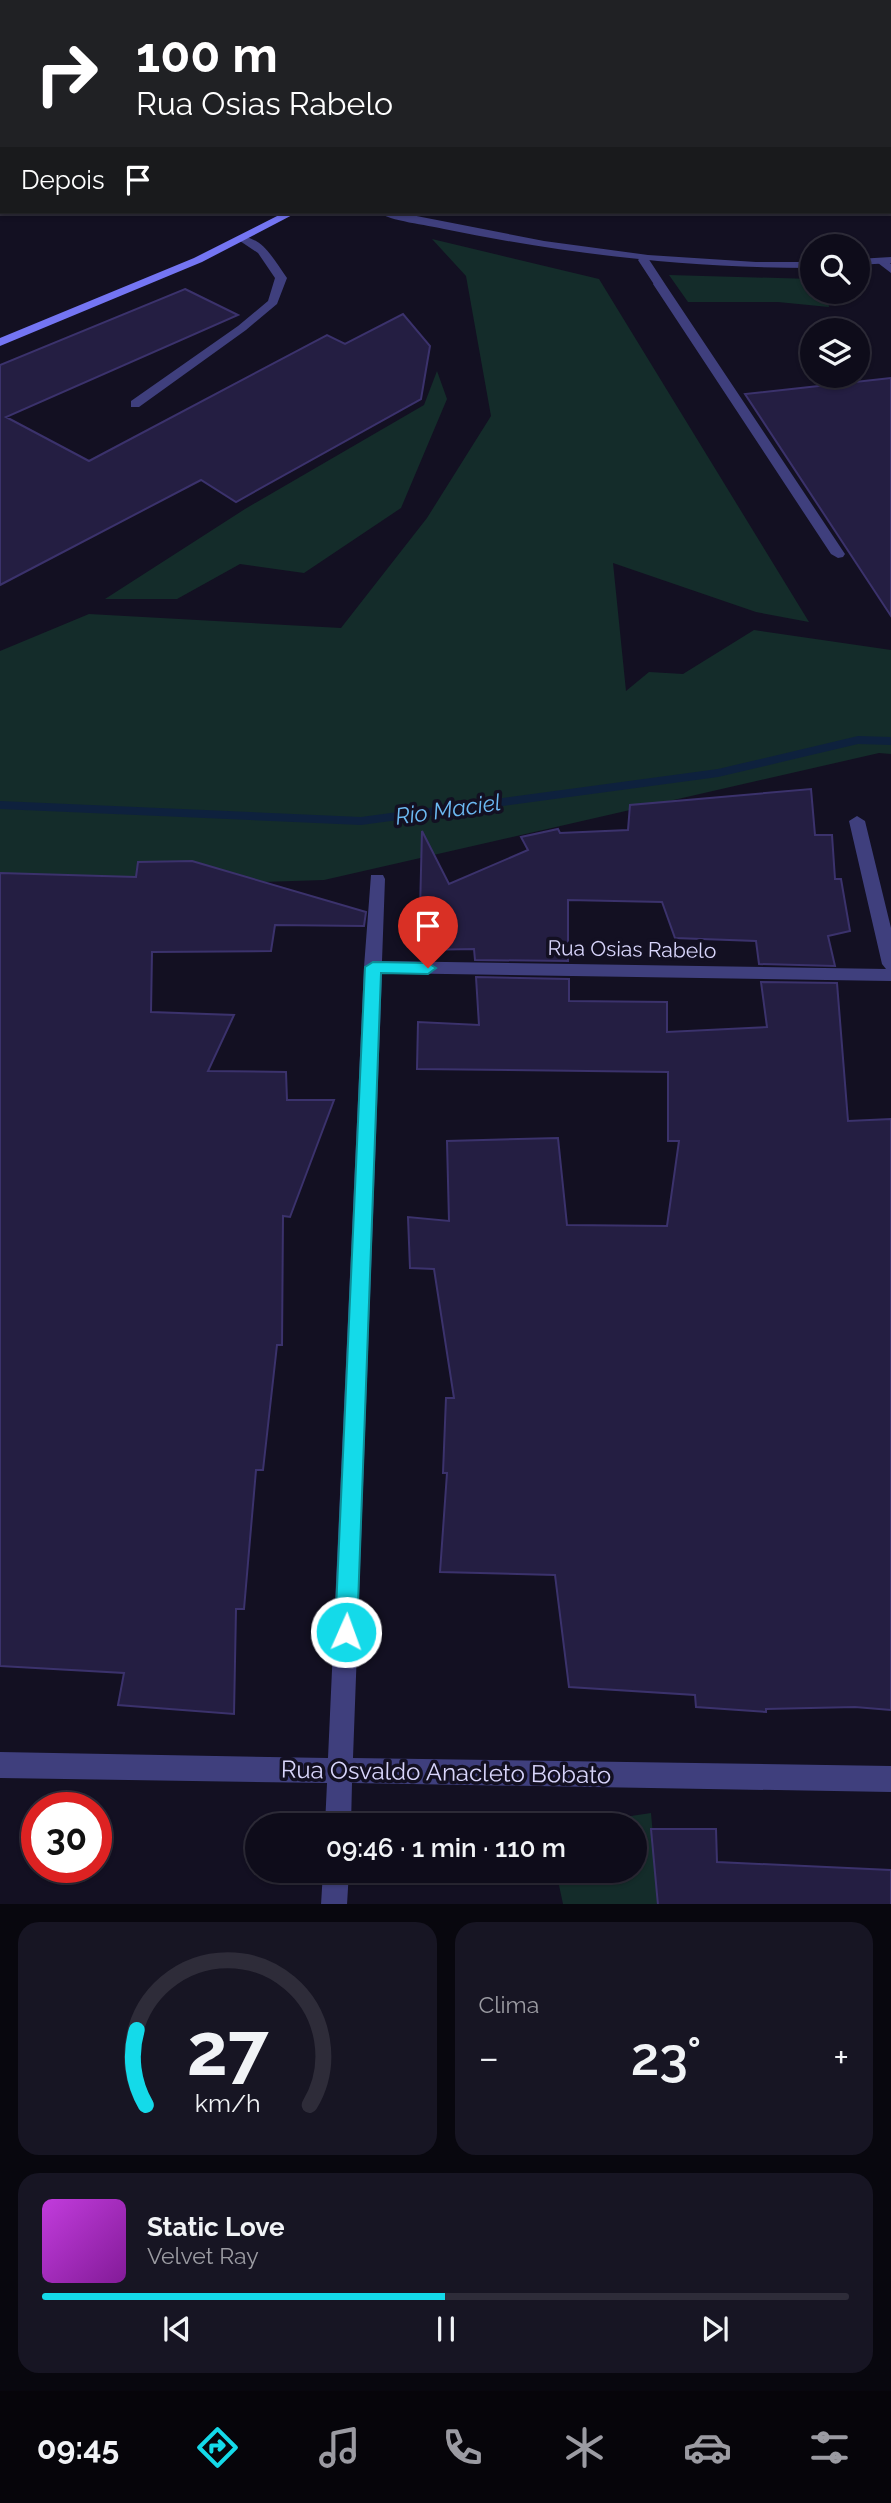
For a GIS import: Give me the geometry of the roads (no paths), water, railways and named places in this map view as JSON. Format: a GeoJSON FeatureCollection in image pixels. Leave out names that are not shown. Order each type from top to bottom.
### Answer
{"type":"FeatureCollection","features":[{"type":"Feature","properties":{"kind":"main road"},"geometry":{"type":"LineString","coordinates":[[0,342],[244,239],[289,214]]}},
{"type":"Feature","properties":{"kind":"street"},"geometry":{"type":"LineString","coordinates":[[392,214],[497,238],[644,260],[800,265]]}},
{"type":"Feature","properties":{"kind":"street"},"geometry":{"type":"LineString","coordinates":[[135,404],[242,328],[273,302],[281,278],[262,251],[244,239]]}},
{"type":"Feature","properties":{"kind":"street"},"geometry":{"type":"LineString","coordinates":[[644,260],[838,554]]}},
{"type":"Feature","properties":{"kind":"street"},"geometry":{"type":"LineString","coordinates":[[886,260],[891,270]]}},
{"type":"Feature","properties":{"kind":"street"},"geometry":{"type":"LineString","coordinates":[[857,821],[891,964]]}},
{"type":"Feature","properties":{"kind":"street"},"geometry":{"type":"LineString","coordinates":[[338,1813],[377,879]]}},
{"type":"Feature","properties":{"kind":"street","name":"Rua Osias Rabelo"},"geometry":{"type":"LineString","coordinates":[[373,967],[891,975]]}},
{"type":"Feature","properties":{"kind":"street","name":"Rua Osvaldo Anacleto Bobato"},"geometry":{"type":"LineString","coordinates":[[0,1765],[891,1779]]}},
{"type":"Feature","properties":{"kind":"street"},"geometry":{"type":"LineString","coordinates":[[334,1904],[335,1883]]}},
{"type":"Feature","properties":{"kind":"waterway","name":"Rio Maciel"},"geometry":{"type":"LineString","coordinates":[[0,805],[361,821],[718,773],[858,740],[891,741]]}}]}
